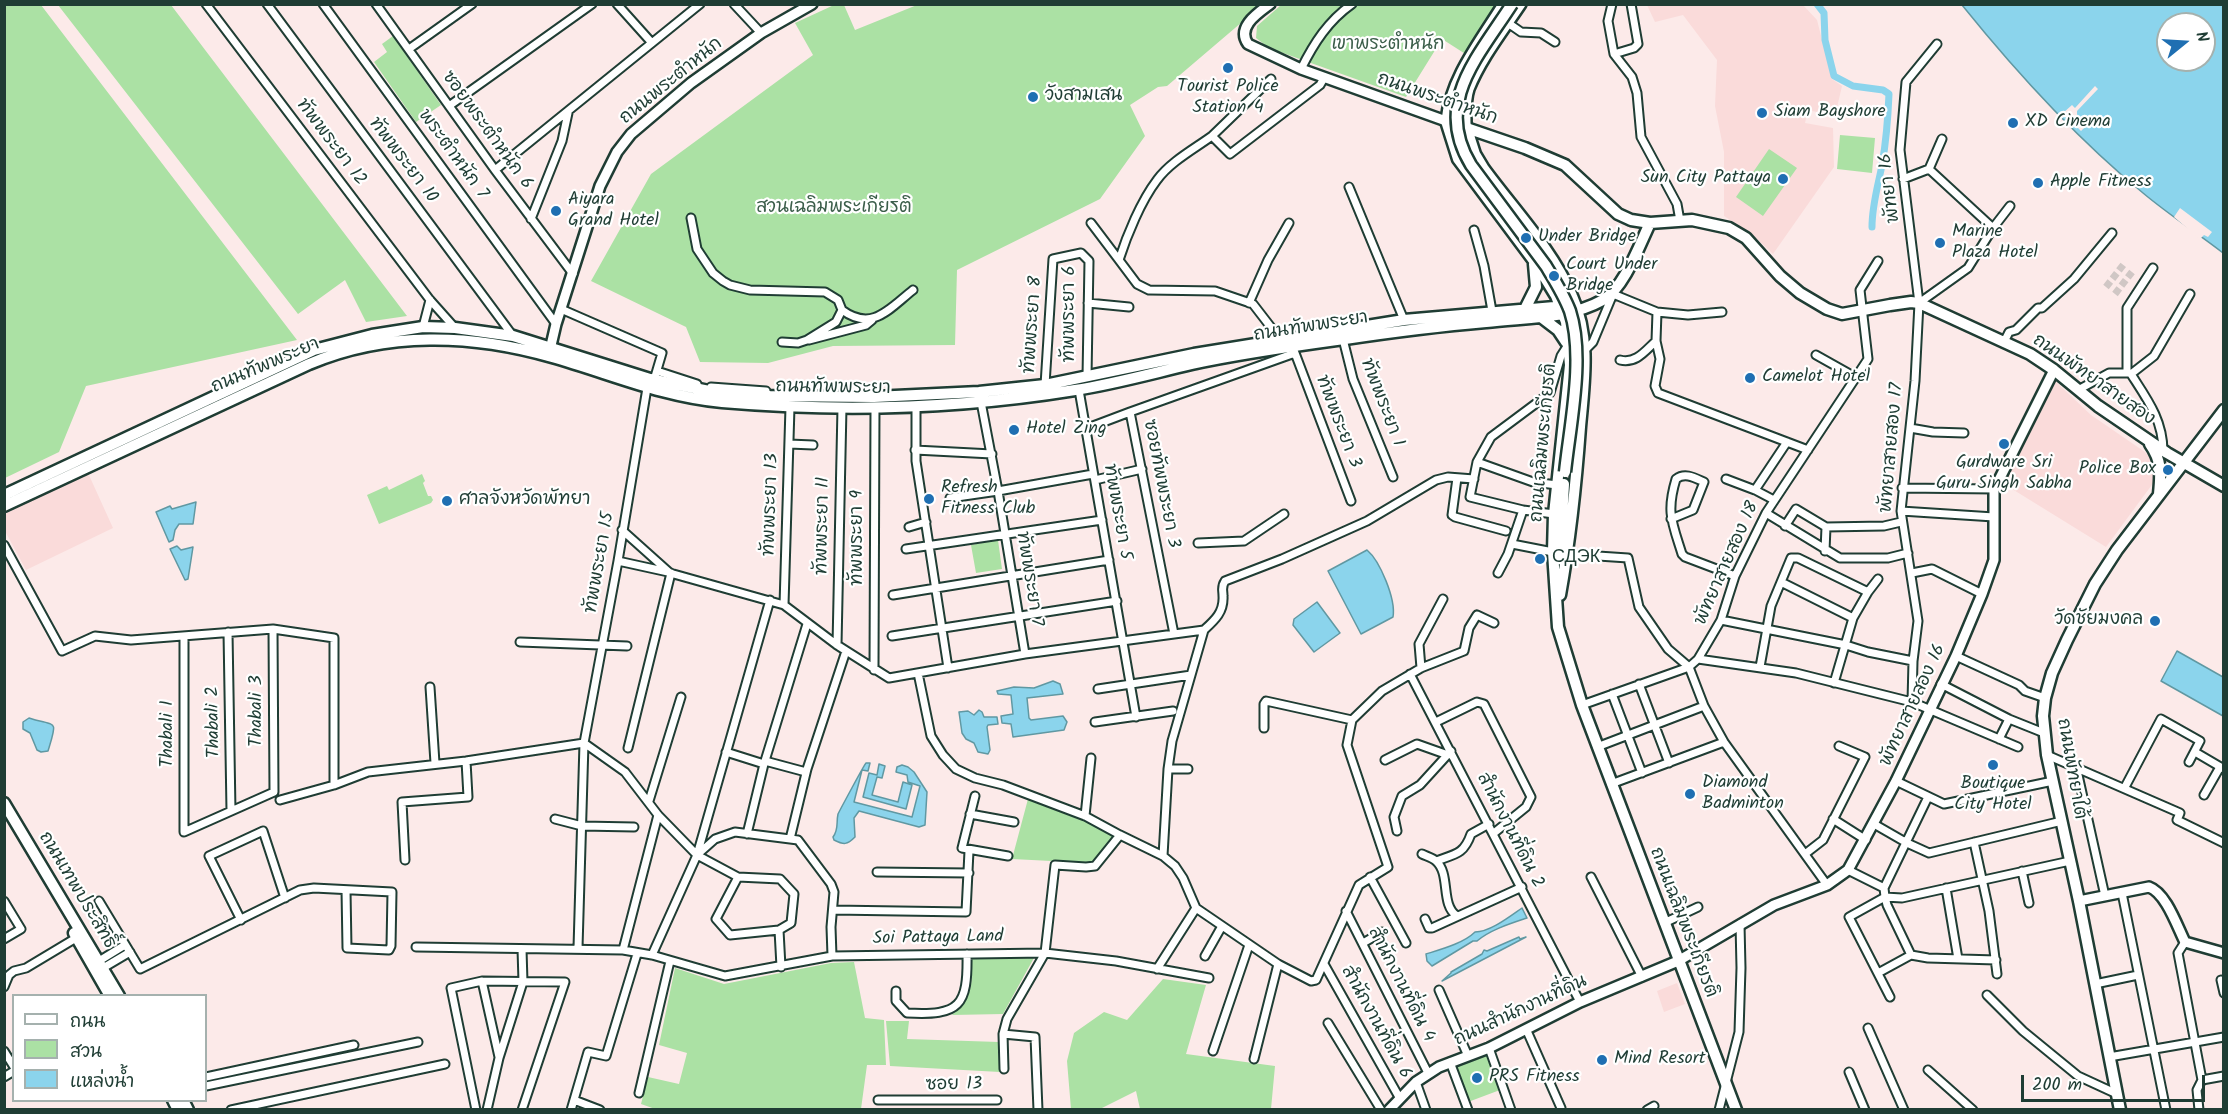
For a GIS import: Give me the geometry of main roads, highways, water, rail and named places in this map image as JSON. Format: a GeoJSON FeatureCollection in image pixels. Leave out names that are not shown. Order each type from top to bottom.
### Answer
{"type":"FeatureCollection","features":[{"type":"Feature","properties":{"kind":"main road"},"geometry":{"type":"LineString","coordinates":[[1512,4],[1460,89],[1456,125],[1466,158],[1557,283],[1569,308],[1574,330],[1576,354],[1565,472],[1557,610]]}},
{"type":"Feature","properties":{"kind":"main road","name":"ถนนพระตำหนัก"},"geometry":{"type":"LineString","coordinates":[[1446,121],[1491,135],[1565,165],[1618,214],[1637,222],[1650,223]]}},
{"type":"Feature","properties":{"kind":"main road","name":"ถนนเฉลิมพระเกียรติ"},"geometry":{"type":"LineString","coordinates":[[1446,121],[1458,159],[1536,263],[1562,311],[1570,365],[1554,514],[1553,552],[1557,610],[1564,650],[1597,747],[1736,1110]]}},
{"type":"Feature","properties":{"kind":"main road","name":"ถนนเฉลิมพระเกียรติ"},"geometry":{"type":"LineString","coordinates":[[1466,126],[1476,157],[1550,255],[1577,308],[1584,333],[1585,367],[1578,455],[1568,554],[1557,610]]}},
{"type":"Feature","properties":{"kind":"main road"},"geometry":{"type":"LineString","coordinates":[[1476,157],[1480,138],[1491,135]]}},
{"type":"Feature","properties":{"kind":"main road"},"geometry":{"type":"LineString","coordinates":[[1471,177],[1477,166],[1484,169]]}},
{"type":"Feature","properties":{"kind":"main road","name":"ถนนพัทยาสายสอง"},"geometry":{"type":"LineString","coordinates":[[1650,223],[1692,220],[1729,228],[1746,238],[1780,276],[1809,299],[1827,309],[1842,314],[1911,302],[1919,303],[2004,342],[2054,369],[2098,406],[2148,441],[2223,486]]}},
{"type":"Feature","properties":{"kind":"main road","name":"ถนนทัพพระยา"},"geometry":{"type":"LineString","coordinates":[[653,380],[681,396],[718,402],[790,406],[916,406],[981,402],[1079,390],[1280,339],[1404,320],[1499,314],[1541,317],[1577,308],[1613,294],[1650,223]]}},
{"type":"Feature","properties":{"kind":"main road"},"geometry":{"type":"LineString","coordinates":[[1525,309],[1536,287],[1536,263],[1546,264],[1550,255]]}},
{"type":"Feature","properties":{"kind":"main road","name":"ถนนทัพพระยา"},"geometry":{"type":"LineString","coordinates":[[366,344],[372,335],[423,327],[455,328],[550,351],[653,380],[719,393],[765,396],[912,397],[1045,385],[1199,358],[1294,350],[1343,339],[1525,309],[1562,311]]}},
{"type":"Feature","properties":{"kind":"main road"},"geometry":{"type":"LineString","coordinates":[[1541,317],[1558,330],[1568,345]]}},
{"type":"Feature","properties":{"kind":"main road","name":"ถนนทัพพระยา"},"geometry":{"type":"LineString","coordinates":[[4,495],[218,399],[366,344],[422,338],[513,336],[550,351]]}},
{"type":"Feature","properties":{"kind":"main road"},"geometry":{"type":"LineString","coordinates":[[1570,365],[1576,363],[1585,367]]}},
{"type":"Feature","properties":{"kind":"main road","name":"ถนนทัพพระยา"},"geometry":{"type":"LineString","coordinates":[[4,506],[218,399]]}},
{"type":"Feature","properties":{"kind":"main road","name":"ถนนพัทยาใต้"},"geometry":{"type":"LineString","coordinates":[[2118,1109],[2079,901],[2044,733],[2045,698],[2056,664],[2095,584],[2117,550],[2223,410]]}},
{"type":"Feature","properties":{"kind":"main road"},"geometry":{"type":"LineString","coordinates":[[2148,441],[2157,453],[2161,467],[2159,494]]}},
{"type":"Feature","properties":{"kind":"main road","name":"ถนนเทพประสิทธิ์"},"geometry":{"type":"LineString","coordinates":[[4,803],[118,994]]}},
{"type":"Feature","properties":{"kind":"main road","name":"ถนนเทพประสิทธิ์"},"geometry":{"type":"LineString","coordinates":[[4,815],[109,994]]}},
{"type":"Feature","properties":{"kind":"main road"},"geometry":{"type":"LineString","coordinates":[[176,1105],[188,1110]]}},
{"type":"Feature","properties":{"kind":"water"},"geometry":{"type":"Polygon","coordinates":[[[1962,5],[2223,5],[2223,253],[2118,172],[2025,79],[1962,5]]]}},
{"type":"Feature","properties":{"kind":"water"},"geometry":{"type":"Polygon","coordinates":[[[196,502],[193,524],[179,524],[173,540],[169,542],[156,512],[170,506],[172,509],[196,502]]]}},
{"type":"Feature","properties":{"kind":"water"},"geometry":{"type":"Polygon","coordinates":[[[177,546],[181,550],[193,547],[188,579],[185,580],[170,549],[177,546]]]}},
{"type":"Feature","properties":{"kind":"water"},"geometry":{"type":"Polygon","coordinates":[[[1367,550],[1386,581],[1392,600],[1393,617],[1361,634],[1328,571],[1367,550]]]}},
{"type":"Feature","properties":{"kind":"water"},"geometry":{"type":"Polygon","coordinates":[[[1317,602],[1340,633],[1314,652],[1293,625],[1294,619],[1317,602]]]}},
{"type":"Feature","properties":{"kind":"water"},"geometry":{"type":"Polygon","coordinates":[[[2177,651],[2223,677],[2223,716],[2161,681],[2177,651]]]}},
{"type":"Feature","properties":{"kind":"water"},"geometry":{"type":"Polygon","coordinates":[[[1053,681],[1060,684],[1063,694],[1027,698],[1029,718],[1031,720],[1063,716],[1067,722],[1064,730],[1013,737],[1011,724],[1002,723],[1001,716],[1013,714],[1011,695],[998,694],[997,691],[1014,687],[1034,688],[1053,681]]]}},
{"type":"Feature","properties":{"kind":"water"},"geometry":{"type":"Polygon","coordinates":[[[979,710],[984,717],[997,717],[998,724],[987,727],[990,750],[988,754],[978,752],[974,743],[966,739],[962,733],[959,712],[968,711],[974,715],[979,710]]]}},
{"type":"Feature","properties":{"kind":"water"},"geometry":{"type":"Polygon","coordinates":[[[29,718],[53,726],[48,751],[37,750],[30,733],[23,729],[23,722],[29,718]]]}},
{"type":"Feature","properties":{"kind":"water"},"geometry":{"type":"Polygon","coordinates":[[[866,763],[870,763],[868,771],[862,770],[866,763]]]}},
{"type":"Feature","properties":{"kind":"water"},"geometry":{"type":"Polygon","coordinates":[[[879,764],[885,766],[882,778],[877,777],[872,795],[898,802],[903,782],[912,785],[906,809],[863,797],[869,773],[877,775],[879,764]]]}},
{"type":"Feature","properties":{"kind":"water"},"geometry":{"type":"Polygon","coordinates":[[[902,765],[914,772],[927,792],[925,825],[919,827],[859,811],[854,818],[855,837],[850,842],[840,843],[834,840],[838,814],[862,770],[854,802],[912,817],[920,786],[908,782],[907,775],[896,772],[897,767],[902,765]]]}},
{"type":"Feature","properties":{"kind":"water"},"geometry":{"type":"Polygon","coordinates":[[[1522,908],[1527,918],[1494,930],[1432,966],[1427,961],[1426,954],[1446,948],[1475,932],[1493,927],[1522,908]]]}},
{"type":"Feature","properties":{"kind":"water"},"geometry":{"type":"Polygon","coordinates":[[[1519,937],[1520,939],[1526,937],[1442,981],[1451,972],[1482,954],[1484,950],[1487,951],[1519,937]]]}},
{"type":"Feature","properties":{"kind":"waterway"},"geometry":{"type":"LineString","coordinates":[[1817,4],[1824,13],[1825,40],[1834,76],[1853,86],[1883,90],[1889,94],[1885,148],[1874,203],[1872,227]]}},
{"type":"Feature","properties":{"kind":"tunnel"},"geometry":{"type":"LineString","coordinates":[[2106,287],[2124,264]]}},
{"type":"Feature","properties":{"kind":"tunnel"},"geometry":{"type":"LineString","coordinates":[[2115,294],[2132,272]]}},
{"type":"Feature","properties":{"kind":"place","name":"Tourist Police Station 4"},"geometry":{"type":"Point","coordinates":[1228,68]}},
{"type":"Feature","properties":{"kind":"place","name":"วังสามเสน"},"geometry":{"type":"Point","coordinates":[1033,97]}},
{"type":"Feature","properties":{"kind":"place","name":"Siam Bayshore"},"geometry":{"type":"Point","coordinates":[1762,113]}},
{"type":"Feature","properties":{"kind":"place","name":"XD Cinema"},"geometry":{"type":"Point","coordinates":[2013,123]}},
{"type":"Feature","properties":{"kind":"place","name":"Sun City Pattaya"},"geometry":{"type":"Point","coordinates":[1783,179]}},
{"type":"Feature","properties":{"kind":"place","name":"Apple Fitness"},"geometry":{"type":"Point","coordinates":[2038,183]}},
{"type":"Feature","properties":{"kind":"place","name":"Aiyara Grand Hotel"},"geometry":{"type":"Point","coordinates":[556,211]}},
{"type":"Feature","properties":{"kind":"place","name":"Under Bridge"},"geometry":{"type":"Point","coordinates":[1526,238]}},
{"type":"Feature","properties":{"kind":"place","name":"Marine Plaza Hotel"},"geometry":{"type":"Point","coordinates":[1940,243]}},
{"type":"Feature","properties":{"kind":"place","name":"Court Under Bridge"},"geometry":{"type":"Point","coordinates":[1554,276]}},
{"type":"Feature","properties":{"kind":"place","name":"Camelot Hotel"},"geometry":{"type":"Point","coordinates":[1750,378]}},
{"type":"Feature","properties":{"kind":"place","name":"Hotel Zing"},"geometry":{"type":"Point","coordinates":[1014,430]}},
{"type":"Feature","properties":{"kind":"place","name":"Gurdware Sri Guru Singh Sabha"},"geometry":{"type":"Point","coordinates":[2004,444]}},
{"type":"Feature","properties":{"kind":"place","name":"Police Box"},"geometry":{"type":"Point","coordinates":[2168,470]}},
{"type":"Feature","properties":{"kind":"place","name":"Refresh Fitness Club"},"geometry":{"type":"Point","coordinates":[929,499]}},
{"type":"Feature","properties":{"kind":"place","name":"ศาลจังหวัดพัทยา"},"geometry":{"type":"Point","coordinates":[447,501]}},
{"type":"Feature","properties":{"kind":"place","name":"СДЭК"},"geometry":{"type":"Point","coordinates":[1540,559]}},
{"type":"Feature","properties":{"kind":"place","name":"วัดชัยมงคล"},"geometry":{"type":"Point","coordinates":[2155,621]}},
{"type":"Feature","properties":{"kind":"place","name":"Boutique City Hotel"},"geometry":{"type":"Point","coordinates":[1993,765]}},
{"type":"Feature","properties":{"kind":"place","name":"Diamond Badminton"},"geometry":{"type":"Point","coordinates":[1690,794]}},
{"type":"Feature","properties":{"kind":"place","name":"Mind Resort"},"geometry":{"type":"Point","coordinates":[1602,1060]}},
{"type":"Feature","properties":{"kind":"place","name":"PRS Fitness"},"geometry":{"type":"Point","coordinates":[1477,1078]}},
{"type":"Feature","properties":{"kind":"park label","name":"เขาพระตำหนัก"},"geometry":{"type":"Point","coordinates":[1388,46]}},
{"type":"Feature","properties":{"kind":"park label","name":"สวนเฉลิมพระเกียรติ"},"geometry":{"type":"Point","coordinates":[834,209]}}]}
